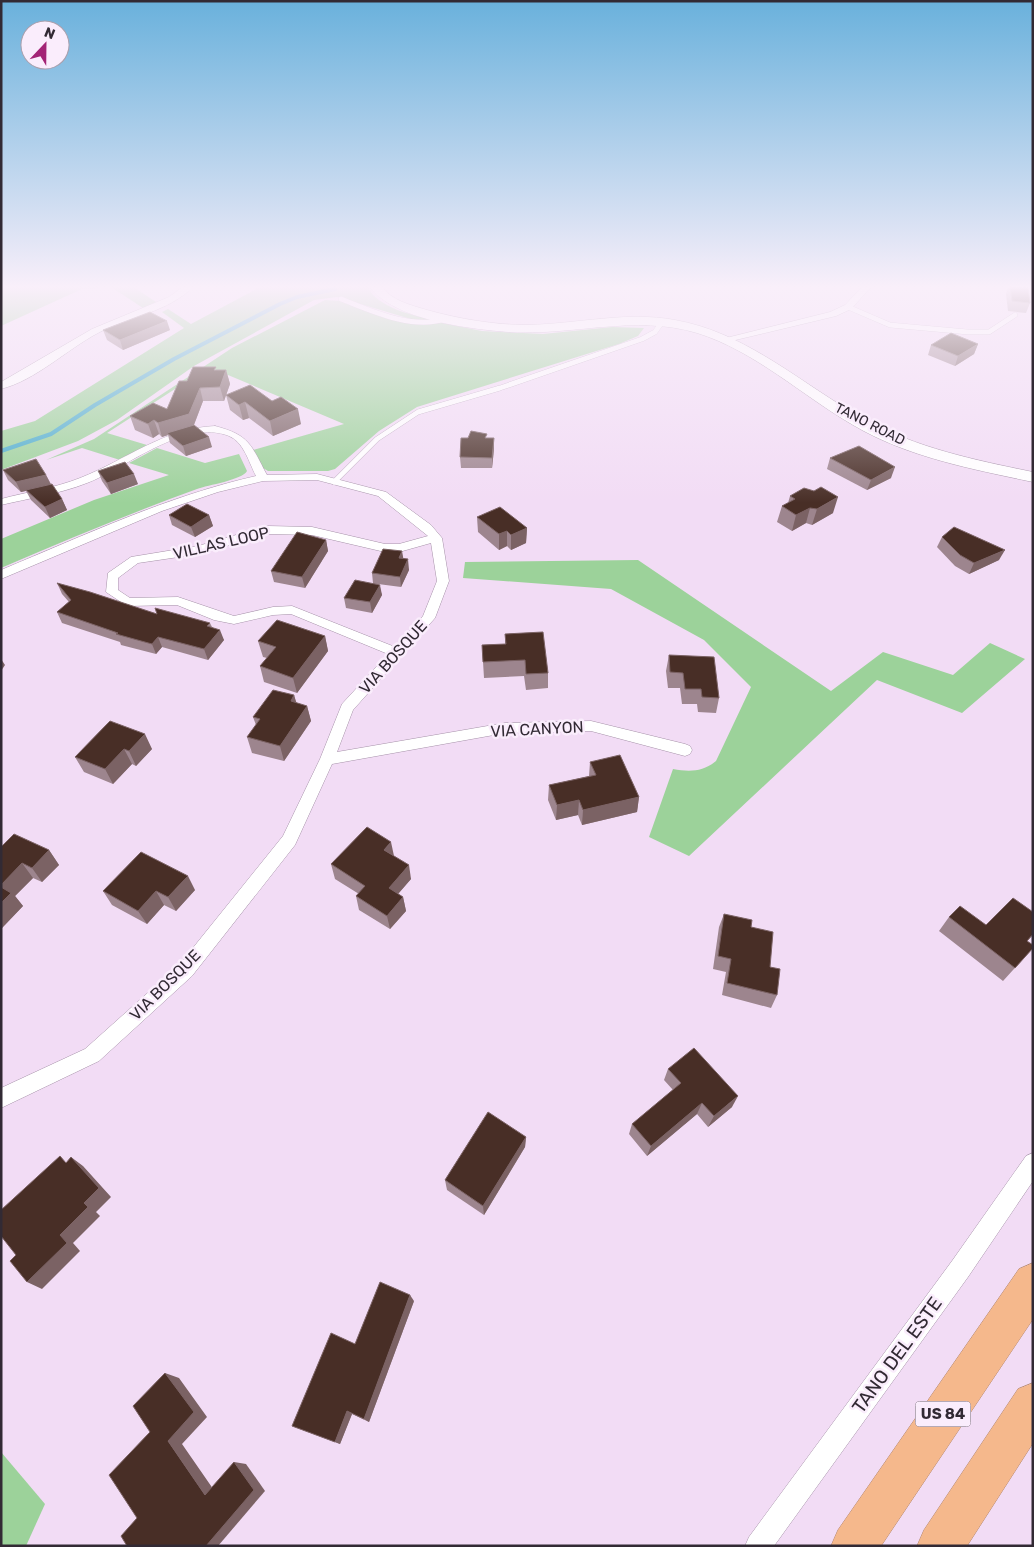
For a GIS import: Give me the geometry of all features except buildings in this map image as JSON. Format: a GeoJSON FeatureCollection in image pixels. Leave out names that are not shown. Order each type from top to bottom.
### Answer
{"type":"FeatureCollection","features":[{"type":"Feature","properties":{"kind":"highway","name":"US 84"},"geometry":{"type":"LineString","coordinates":[[854,1546],[1033,1283]]}},
{"type":"Feature","properties":{"kind":"highway"},"geometry":{"type":"LineString","coordinates":[[940,1546],[1033,1404]]}},
{"type":"Feature","properties":{"kind":"street"},"geometry":{"type":"LineString","coordinates":[[1,386],[14,381],[51,358]]}},
{"type":"Feature","properties":{"kind":"street","name":"TANO ROAD"},"geometry":{"type":"LineString","coordinates":[[757,358],[846,415],[878,432],[942,456],[1033,477]]}},
{"type":"Feature","properties":{"kind":"street"},"geometry":{"type":"LineString","coordinates":[[1,502],[83,480],[177,435],[199,429],[224,431],[239,438],[263,478]]}},
{"type":"Feature","properties":{"kind":"street"},"geometry":{"type":"LineString","coordinates":[[1,575],[158,509],[215,489],[263,478],[317,478],[382,494],[427,528],[436,538]]}},
{"type":"Feature","properties":{"kind":"street","name":"VILLAS LOOP"},"geometry":{"type":"LineString","coordinates":[[396,652],[292,610],[234,620],[219,617],[178,601],[127,602],[112,592],[112,576],[135,560],[199,550],[267,530],[312,531],[385,548],[399,548],[436,538]]}},
{"type":"Feature","properties":{"kind":"street","name":"VIA BOSQUE"},"geometry":{"type":"LineString","coordinates":[[1,1098],[92,1055],[186,970],[289,840],[327,759],[346,708],[429,618],[443,581],[436,538]]}},
{"type":"Feature","properties":{"kind":"street","name":"VIA CANYON"},"geometry":{"type":"LineString","coordinates":[[327,759],[506,728],[591,726],[685,750]]}},
{"type":"Feature","properties":{"kind":"street","name":"TANO DEL ESTE"},"geometry":{"type":"LineString","coordinates":[[758,1546],[960,1269],[1033,1163]]}},
{"type":"Feature","properties":{"kind":"lane"},"geometry":{"type":"LineString","coordinates":[[334,482],[377,439],[418,412],[500,388],[586,358]]}},
{"type":"Feature","properties":{"kind":"green space"},"geometry":{"type":"Polygon","coordinates":[[[136,358],[208,358],[194,366],[117,420],[78,441],[1,470],[1,431],[35,421],[136,358]]]}},
{"type":"Feature","properties":{"kind":"green space"},"geometry":{"type":"Polygon","coordinates":[[[217,358],[573,358],[417,407],[379,431],[335,469],[328,471],[268,471],[263,468],[253,450],[344,424],[209,367],[107,433],[147,445],[120,460],[82,448],[46,460],[94,439],[217,358]]]}},
{"type":"Feature","properties":{"kind":"green space"},"geometry":{"type":"Polygon","coordinates":[[[157,448],[205,463],[239,454],[247,471],[239,477],[197,489],[1,568],[1,539],[94,500],[169,475],[129,463],[157,448]]]}},
{"type":"Feature","properties":{"kind":"green space"},"geometry":{"type":"Polygon","coordinates":[[[638,560],[831,691],[883,652],[953,675],[990,643],[1025,659],[962,713],[877,680],[689,856],[649,837],[673,769],[696,770],[711,765],[716,761],[751,687],[704,640],[611,589],[463,578],[465,562],[638,560]]]}},
{"type":"Feature","properties":{"kind":"green space"},"geometry":{"type":"Polygon","coordinates":[[[1,1452],[45,1504],[26,1546],[1,1546],[1,1452]]]}},
{"type":"Feature","properties":{"kind":"waterway"},"geometry":{"type":"LineString","coordinates":[[1,451],[51,434],[95,405],[176,358]]}}]}
